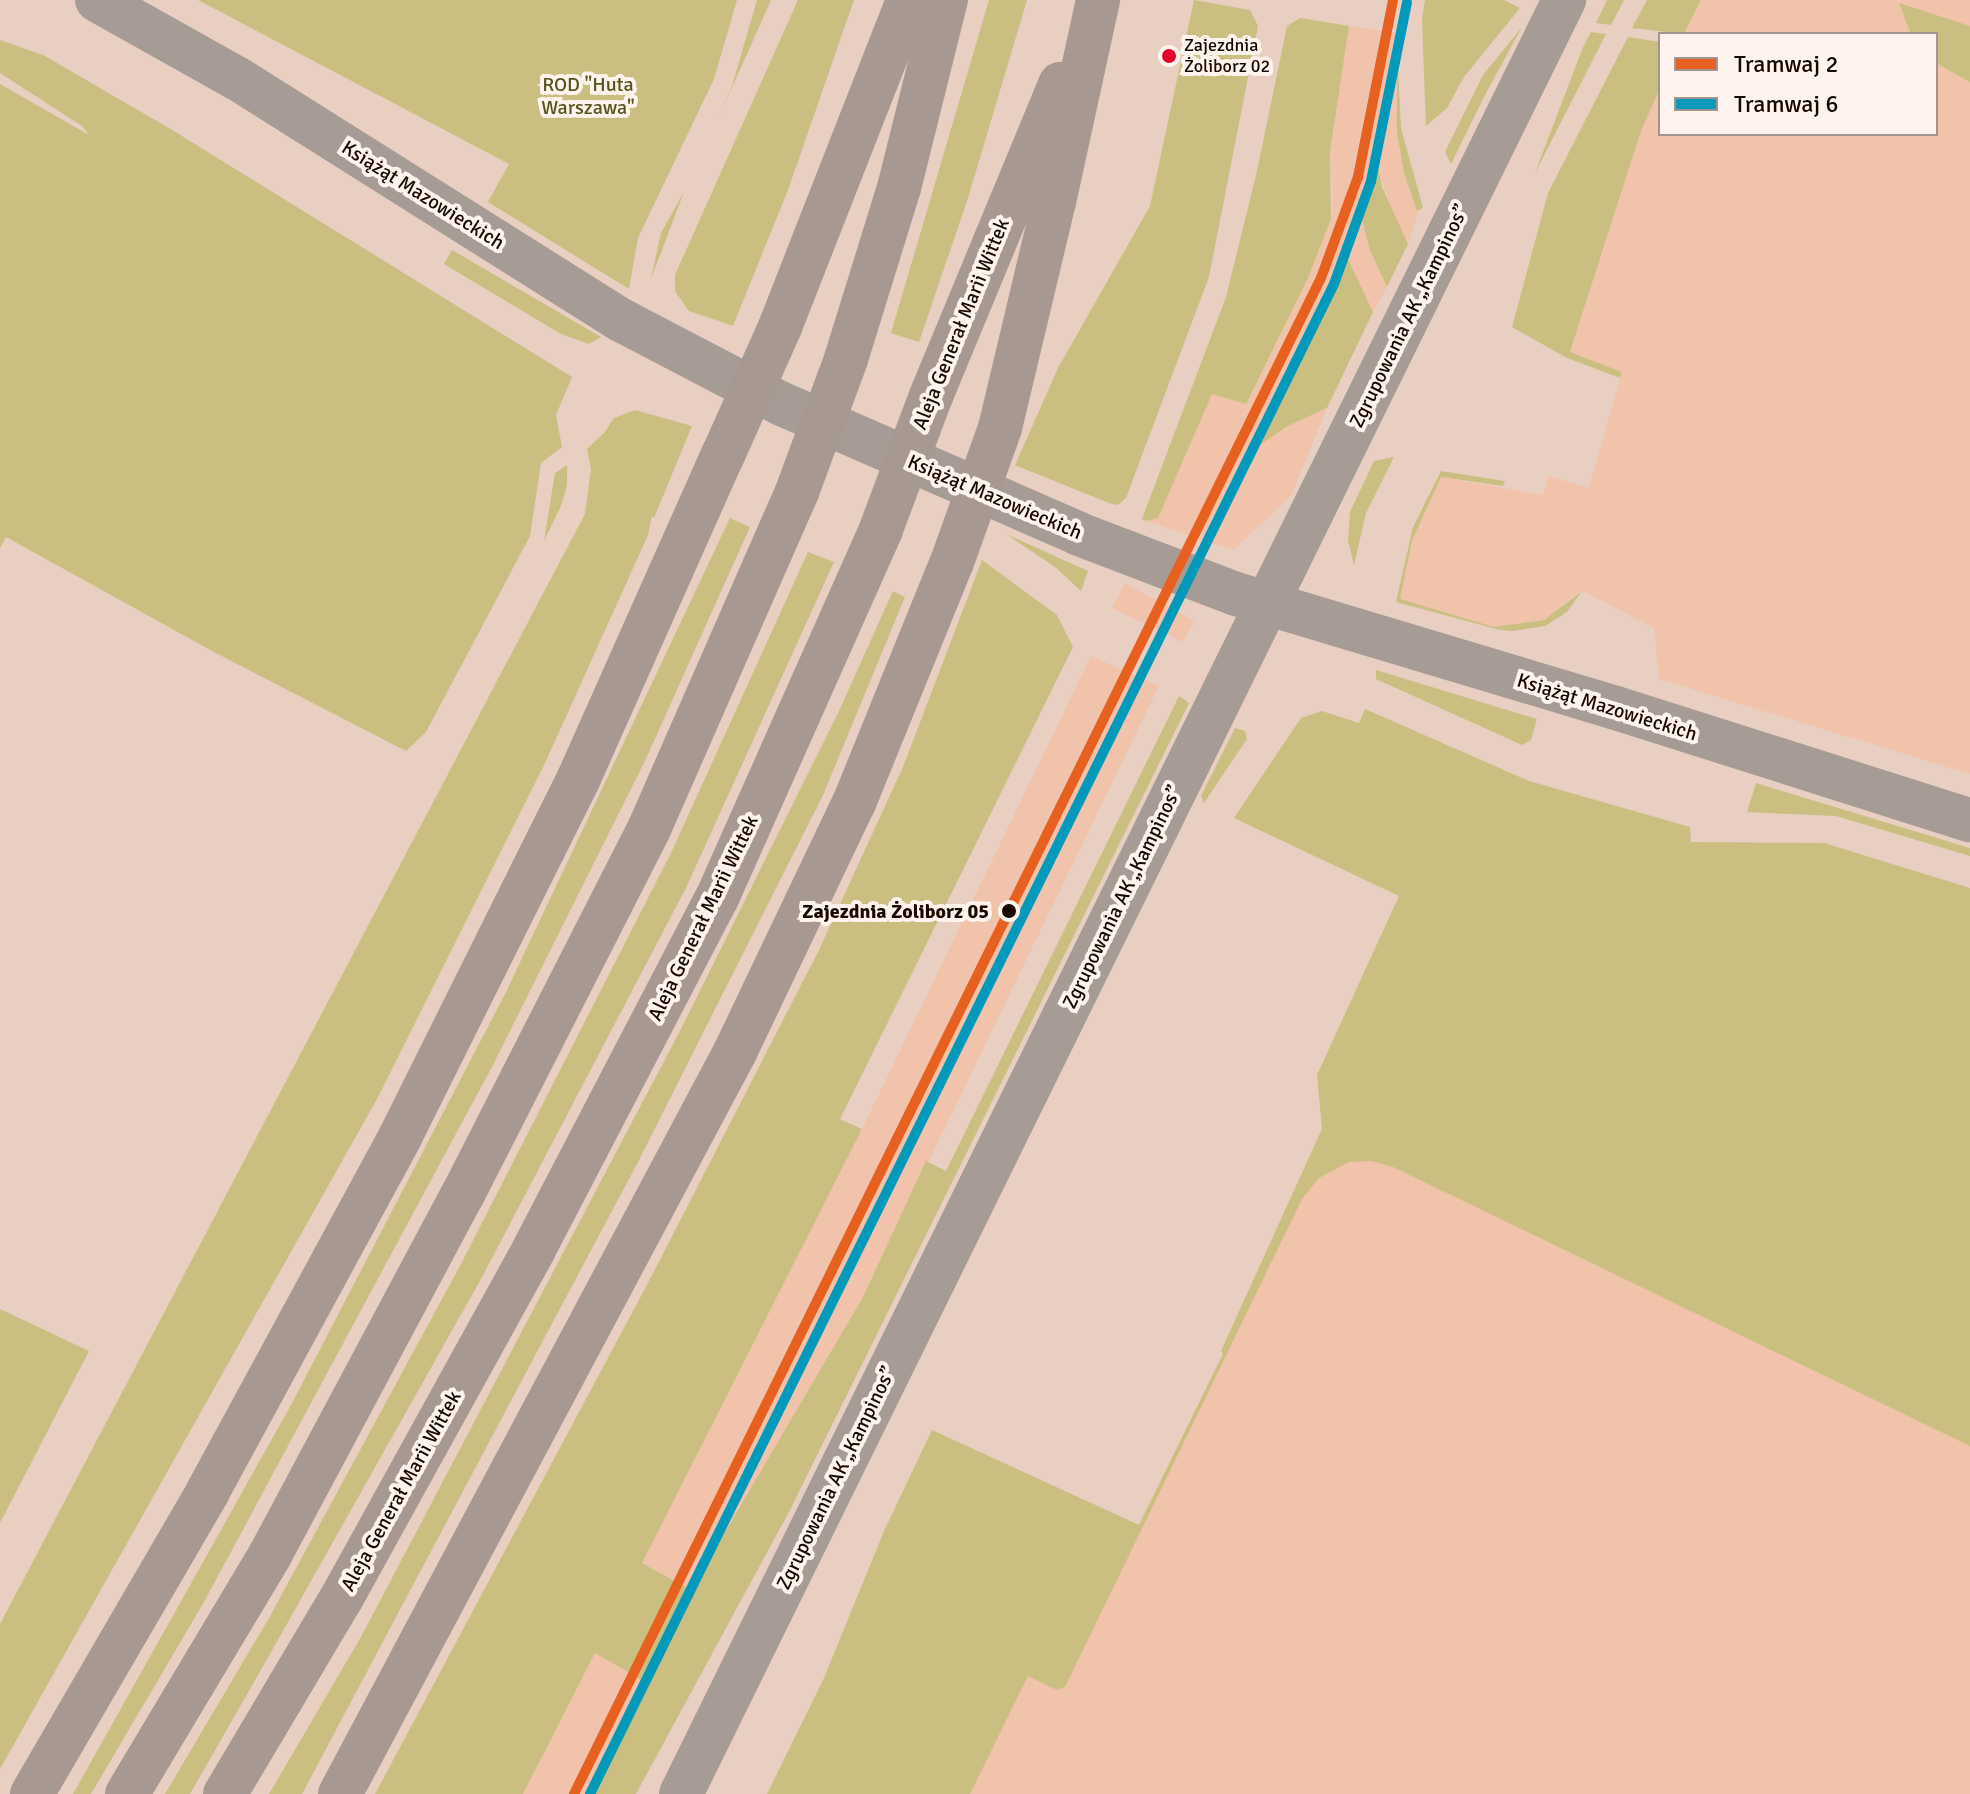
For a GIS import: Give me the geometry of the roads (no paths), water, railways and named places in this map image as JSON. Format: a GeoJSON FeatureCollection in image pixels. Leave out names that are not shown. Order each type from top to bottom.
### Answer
{"type":"FeatureCollection","features":[{"type":"Feature","properties":{"kind":"main road"},"geometry":{"type":"LineString","coordinates":[[32,1794],[208,1491],[400,1137],[578,780],[780,327],[852,150],[908,0]]}},
{"type":"Feature","properties":{"kind":"main road"},"geometry":{"type":"LineString","coordinates":[[127,1794],[270,1555],[463,1194],[649,829],[798,489],[846,359],[899,188],[946,0]]}},
{"type":"Feature","properties":{"kind":"main road"},"geometry":{"type":"LineString","coordinates":[[340,1794],[735,1052],[854,803],[952,562],[1000,428],[1054,202],[1096,0]]}},
{"type":"Feature","properties":{"kind":"main road","name":"Aleja Generał Marii Wittek"},"geometry":{"type":"LineString","coordinates":[[225,1794],[341,1599],[526,1263],[717,898],[881,529],[931,396],[1096,0]]}},
{"type":"Feature","properties":{"kind":"street","name":"Książąt Mazowieckich"},"geometry":{"type":"LineString","coordinates":[[97,0],[238,79],[621,320],[782,404],[1104,544],[1268,605],[1616,708],[1970,820]]}},
{"type":"Feature","properties":{"kind":"street","name":"Zgrupowania AK „Kampinos”"},"geometry":{"type":"LineString","coordinates":[[681,1794],[1564,0]]}},
{"type":"Feature","properties":{"kind":"tram line","name":"2"},"geometry":{"type":"LineString","coordinates":[[574,1794],[1321,278],[1358,177],[1393,0]]}},
{"type":"Feature","properties":{"kind":"tram line","name":"6"},"geometry":{"type":"LineString","coordinates":[[590,1794],[1334,284],[1371,181],[1407,3]]}},
{"type":"Feature","properties":{"kind":"place","name":"Zajezdnia Żoliborz 02"},"geometry":{"type":"Point","coordinates":[1169,56]}},
{"type":"Feature","properties":{"kind":"place","name":"Zajezdnia Żoliborz 05"},"geometry":{"type":"Point","coordinates":[1009,911]}},
{"type":"Feature","properties":{"kind":"park label","name":"ROD \"Huta Warszawa\""},"geometry":{"type":"Point","coordinates":[588,96]}}]}
